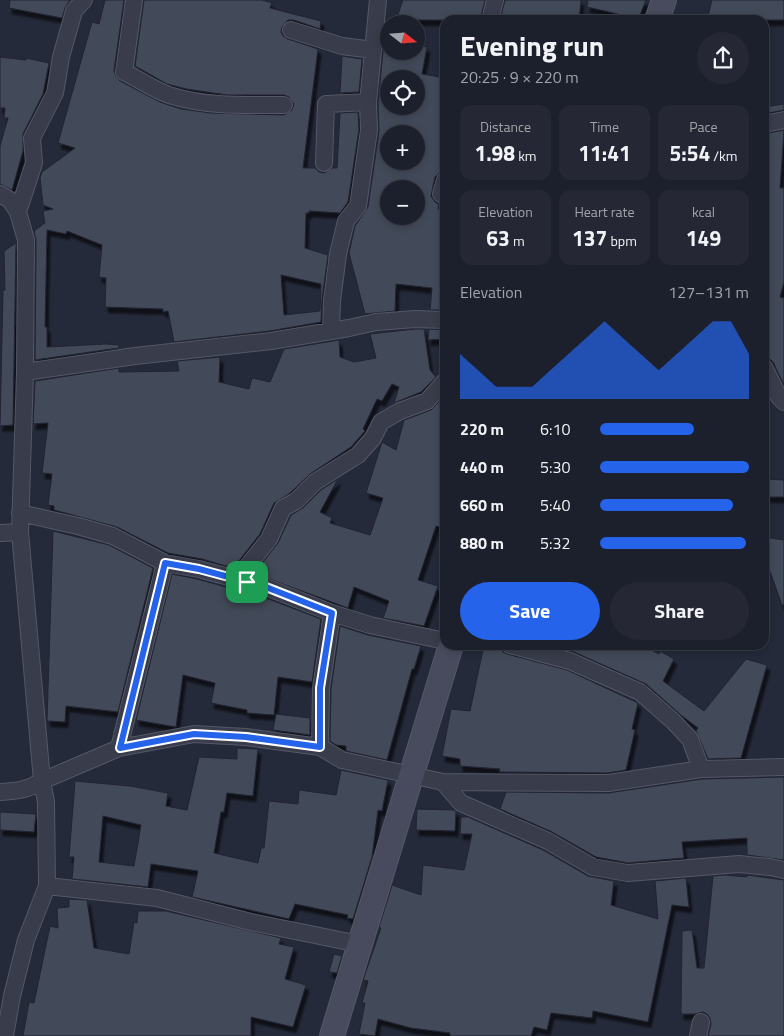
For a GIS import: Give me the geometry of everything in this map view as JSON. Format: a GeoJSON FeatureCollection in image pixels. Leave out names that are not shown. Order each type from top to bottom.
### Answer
{"type":"FeatureCollection","features":[{"type":"Feature","properties":{"kind":"street"},"geometry":{"type":"LineString","coordinates":[[18,212],[34,163],[32,138],[55,93],[61,57],[74,11],[84,0]]}},
{"type":"Feature","properties":{"kind":"street"},"geometry":{"type":"LineString","coordinates":[[134,0],[124,72],[167,94],[196,102],[227,105],[284,104]]}},
{"type":"Feature","properties":{"kind":"street"},"geometry":{"type":"LineString","coordinates":[[331,330],[332,301],[338,254],[346,221],[358,206],[369,130],[368,102],[378,0]]}},
{"type":"Feature","properties":{"kind":"street"},"geometry":{"type":"LineString","coordinates":[[491,15],[494,0]]}},
{"type":"Feature","properties":{"kind":"street"},"geometry":{"type":"LineString","coordinates":[[659,15],[664,0]]}},
{"type":"Feature","properties":{"kind":"street"},"geometry":{"type":"LineString","coordinates":[[291,30],[342,46],[373,50]]}},
{"type":"Feature","properties":{"kind":"street"},"geometry":{"type":"LineString","coordinates":[[324,163],[326,104],[368,102]]}},
{"type":"Feature","properties":{"kind":"street"},"geometry":{"type":"LineString","coordinates":[[769,123],[784,120]]}},
{"type":"Feature","properties":{"kind":"street"},"geometry":{"type":"LineString","coordinates":[[0,194],[10,200],[18,212],[26,240],[25,372],[20,532],[42,781],[46,802],[47,886],[26,940],[12,996],[5,1036]]}},
{"type":"Feature","properties":{"kind":"street"},"geometry":{"type":"LineString","coordinates":[[25,372],[135,356],[271,341],[376,322],[415,319],[440,320]]}},
{"type":"Feature","properties":{"kind":"street"},"geometry":{"type":"LineString","coordinates":[[769,378],[779,397],[784,402]]}},
{"type":"Feature","properties":{"kind":"street"},"geometry":{"type":"LineString","coordinates":[[247,582],[246,568],[269,539],[283,508],[296,501],[315,482],[358,455],[373,438],[381,422],[400,411],[427,401],[440,387]]}},
{"type":"Feature","properties":{"kind":"street"},"geometry":{"type":"LineString","coordinates":[[20,513],[112,536],[165,563],[199,569],[272,589],[332,613],[370,625],[440,640]]}},
{"type":"Feature","properties":{"kind":"street"},"geometry":{"type":"LineString","coordinates":[[0,532],[20,532]]}},
{"type":"Feature","properties":{"kind":"street"},"geometry":{"type":"LineString","coordinates":[[120,748],[165,563]]}},
{"type":"Feature","properties":{"kind":"street"},"geometry":{"type":"LineString","coordinates":[[320,747],[320,688],[332,613]]}},
{"type":"Feature","properties":{"kind":"street"},"geometry":{"type":"LineString","coordinates":[[332,1036],[449,650]]}},
{"type":"Feature","properties":{"kind":"street"},"geometry":{"type":"LineString","coordinates":[[529,650],[570,661],[640,692],[674,721],[690,739],[701,769]]}},
{"type":"Feature","properties":{"kind":"street"},"geometry":{"type":"LineString","coordinates":[[0,792],[22,791],[33,787],[42,781],[120,748],[194,734],[246,737],[320,747],[342,760],[443,782],[608,783],[701,769],[784,767]]}},
{"type":"Feature","properties":{"kind":"street"},"geometry":{"type":"LineString","coordinates":[[443,782],[461,803],[548,841],[592,867],[628,873],[739,864],[784,870]]}},
{"type":"Feature","properties":{"kind":"street"},"geometry":{"type":"LineString","coordinates":[[47,886],[157,898],[251,922],[359,944]]}},
{"type":"Feature","properties":{"kind":"building"},"geometry":{"type":"Polygon","coordinates":[[[10,0],[70,0],[62,18],[9,8],[10,0]]]}},
{"type":"Feature","properties":{"kind":"building"},"geometry":{"type":"Polygon","coordinates":[[[105,0],[124,0],[114,71],[116,77],[120,81],[160,102],[181,109],[211,113],[284,115],[292,110],[294,104],[289,97],[284,95],[227,95],[186,89],[167,84],[135,66],[144,0],[262,0],[272,3],[270,8],[321,21],[320,29],[294,20],[288,20],[282,27],[281,32],[288,39],[318,49],[303,168],[315,168],[319,172],[324,173],[332,168],[337,168],[340,113],[358,112],[359,129],[348,202],[340,213],[309,211],[309,213],[306,213],[305,248],[328,255],[321,322],[270,331],[174,342],[168,311],[163,312],[163,309],[105,307],[106,278],[99,277],[102,245],[67,231],[66,234],[47,230],[45,327],[47,327],[47,347],[106,344],[119,345],[119,348],[35,360],[36,240],[34,231],[45,223],[43,211],[53,209],[43,205],[40,178],[42,172],[75,148],[58,143],[92,22],[99,24],[105,0]],[[281,275],[284,315],[320,311],[321,284],[281,275]]]}},
{"type":"Feature","properties":{"kind":"building"},"geometry":{"type":"Polygon","coordinates":[[[403,0],[485,0],[481,15],[440,15],[440,20],[425,20],[425,15],[398,15],[403,0]]]}},
{"type":"Feature","properties":{"kind":"building"},"geometry":{"type":"Polygon","coordinates":[[[505,0],[581,0],[580,15],[501,15],[505,0]]]}},
{"type":"Feature","properties":{"kind":"building"},"geometry":{"type":"Polygon","coordinates":[[[588,0],[646,0],[640,15],[618,15],[587,7],[588,0]]]}},
{"type":"Feature","properties":{"kind":"building"},"geometry":{"type":"Polygon","coordinates":[[[712,0],[784,0],[784,20],[769,20],[769,15],[708,15],[712,0]]]}},
{"type":"Feature","properties":{"kind":"building"},"geometry":{"type":"Polygon","coordinates":[[[342,56],[362,59],[359,92],[340,93],[342,56]]]}},
{"type":"Feature","properties":{"kind":"building"},"geometry":{"type":"Polygon","coordinates":[[[0,57],[26,60],[26,58],[49,63],[43,94],[23,134],[23,151],[12,190],[0,184],[0,146],[8,118],[4,118],[5,108],[0,108],[0,57]]]}},
{"type":"Feature","properties":{"kind":"building"},"geometry":{"type":"Polygon","coordinates":[[[382,60],[425,60],[423,70],[381,70],[382,60]]]}},
{"type":"Feature","properties":{"kind":"building"},"geometry":{"type":"Polygon","coordinates":[[[425,75],[440,77],[440,172],[435,177],[431,196],[439,204],[438,209],[440,209],[440,310],[430,310],[432,288],[396,284],[395,311],[365,314],[349,253],[355,226],[368,207],[379,131],[378,102],[380,82],[380,115],[425,115],[425,75]]]}},
{"type":"Feature","properties":{"kind":"building"},"geometry":{"type":"Polygon","coordinates":[[[784,104],[784,110],[769,113],[769,106],[784,104]]]}},
{"type":"Feature","properties":{"kind":"building"},"geometry":{"type":"Polygon","coordinates":[[[784,130],[780,188],[784,188],[784,282],[780,297],[784,298],[784,385],[773,362],[769,358],[769,133],[784,130]]]}},
{"type":"Feature","properties":{"kind":"building"},"geometry":{"type":"Polygon","coordinates":[[[16,243],[13,425],[0,426],[3,290],[5,290],[4,251],[16,243]]]}},
{"type":"Feature","properties":{"kind":"building"},"geometry":{"type":"Polygon","coordinates":[[[424,329],[430,370],[436,377],[421,392],[394,403],[399,387],[392,384],[382,401],[377,399],[363,429],[365,431],[351,447],[310,474],[290,493],[274,503],[260,534],[238,562],[236,569],[202,559],[168,553],[117,527],[54,510],[54,506],[48,505],[52,474],[42,473],[48,423],[33,424],[35,381],[119,368],[119,372],[179,371],[177,361],[220,357],[219,382],[249,389],[252,378],[270,382],[284,349],[339,340],[340,357],[354,362],[376,358],[370,334],[424,329]]]}},
{"type":"Feature","properties":{"kind":"building"},"geometry":{"type":"Polygon","coordinates":[[[429,329],[440,330],[440,339],[428,340],[429,329]]]}},
{"type":"Feature","properties":{"kind":"building"},"geometry":{"type":"Polygon","coordinates":[[[440,401],[440,527],[436,526],[418,580],[438,586],[424,626],[383,618],[389,601],[354,587],[348,608],[256,574],[256,571],[278,543],[291,515],[303,508],[321,490],[338,479],[320,512],[332,518],[330,523],[370,535],[383,498],[366,493],[382,442],[396,450],[404,420],[431,410],[440,401]]]}},
{"type":"Feature","properties":{"kind":"building"},"geometry":{"type":"Polygon","coordinates":[[[769,479],[784,480],[784,497],[769,497],[769,479]]]}},
{"type":"Feature","properties":{"kind":"building"},"geometry":{"type":"Polygon","coordinates":[[[53,531],[109,545],[153,568],[118,712],[66,706],[65,722],[47,721],[53,531]]]}},
{"type":"Feature","properties":{"kind":"building"},"geometry":{"type":"Polygon","coordinates":[[[769,538],[784,540],[784,605],[782,605],[769,569],[769,538]]]}},
{"type":"Feature","properties":{"kind":"building"},"geometry":{"type":"Polygon","coordinates":[[[172,574],[263,597],[321,619],[312,682],[278,677],[274,715],[247,713],[247,710],[211,703],[215,683],[183,675],[176,727],[136,720],[172,574]]]}},
{"type":"Feature","properties":{"kind":"building"},"geometry":{"type":"Polygon","coordinates":[[[340,626],[368,635],[421,646],[414,669],[412,669],[387,760],[346,751],[346,746],[336,745],[330,741],[331,689],[340,626]]]}},
{"type":"Feature","properties":{"kind":"building"},"geometry":{"type":"Polygon","coordinates":[[[483,650],[502,650],[507,654],[567,670],[638,703],[632,729],[635,730],[626,770],[607,773],[499,772],[500,769],[460,766],[460,759],[442,756],[451,709],[470,711],[483,650]]]}},
{"type":"Feature","properties":{"kind":"building"},"geometry":{"type":"Polygon","coordinates":[[[567,650],[651,650],[659,654],[660,651],[674,659],[663,681],[704,711],[746,659],[767,665],[741,758],[708,759],[696,731],[698,728],[646,684],[567,650]]]}},
{"type":"Feature","properties":{"kind":"building"},"geometry":{"type":"Polygon","coordinates":[[[276,714],[310,718],[310,735],[273,730],[276,714]]]}},
{"type":"Feature","properties":{"kind":"building"},"geometry":{"type":"Polygon","coordinates":[[[237,748],[258,749],[253,796],[227,793],[224,812],[221,812],[214,853],[258,863],[261,848],[264,848],[269,801],[298,804],[299,790],[336,795],[341,770],[388,780],[382,811],[378,810],[372,857],[353,919],[347,918],[348,915],[295,904],[289,919],[192,897],[198,871],[151,864],[148,887],[72,879],[74,857],[69,857],[75,781],[130,786],[168,793],[166,806],[187,810],[199,757],[237,759],[237,748]],[[103,816],[99,862],[134,866],[141,825],[103,816]]]}},
{"type":"Feature","properties":{"kind":"building"},"geometry":{"type":"Polygon","coordinates":[[[784,777],[784,860],[747,855],[747,838],[682,842],[684,858],[628,863],[596,857],[552,832],[500,809],[506,792],[608,793],[702,779],[784,777]]]}},
{"type":"Feature","properties":{"kind":"building"},"geometry":{"type":"Polygon","coordinates":[[[417,809],[456,811],[455,831],[416,830],[417,809]]]}},
{"type":"Feature","properties":{"kind":"building"},"geometry":{"type":"Polygon","coordinates":[[[0,812],[36,814],[34,832],[0,830],[0,812]]]}},
{"type":"Feature","properties":{"kind":"building"},"geometry":{"type":"Polygon","coordinates":[[[461,817],[468,817],[543,850],[588,876],[614,881],[611,905],[658,919],[655,881],[686,878],[689,907],[672,905],[648,1022],[593,1011],[592,1018],[551,1013],[547,1030],[534,1027],[531,1036],[450,1036],[450,1033],[411,1028],[378,1019],[375,1036],[359,1034],[365,1003],[362,1003],[368,981],[363,980],[381,928],[379,927],[392,885],[421,895],[423,865],[464,870],[472,834],[460,834],[461,817]]]}},
{"type":"Feature","properties":{"kind":"building"},"geometry":{"type":"Polygon","coordinates":[[[747,875],[784,880],[784,1036],[708,1036],[711,1024],[707,1014],[703,1012],[681,1014],[682,931],[692,930],[697,968],[704,968],[713,876],[747,877],[747,875]]]}},
{"type":"Feature","properties":{"kind":"building"},"geometry":{"type":"Polygon","coordinates":[[[69,899],[87,900],[94,948],[129,954],[134,922],[137,923],[138,911],[166,911],[281,938],[279,944],[294,947],[285,979],[306,985],[293,1027],[251,1017],[251,1036],[23,1036],[29,1002],[34,1003],[50,926],[58,928],[57,908],[69,907],[69,899]]]}},
{"type":"Feature","properties":{"kind":"building"},"geometry":{"type":"Polygon","coordinates":[[[334,954],[342,956],[337,973],[329,972],[334,954]]]}},
{"type":"Feature","properties":{"kind":"route"},"geometry":{"type":"LineString","coordinates":[[165,563],[199,569],[247,582],[266,587],[332,613],[320,688],[320,747],[246,737],[194,734],[120,748],[165,563]]}}]}
